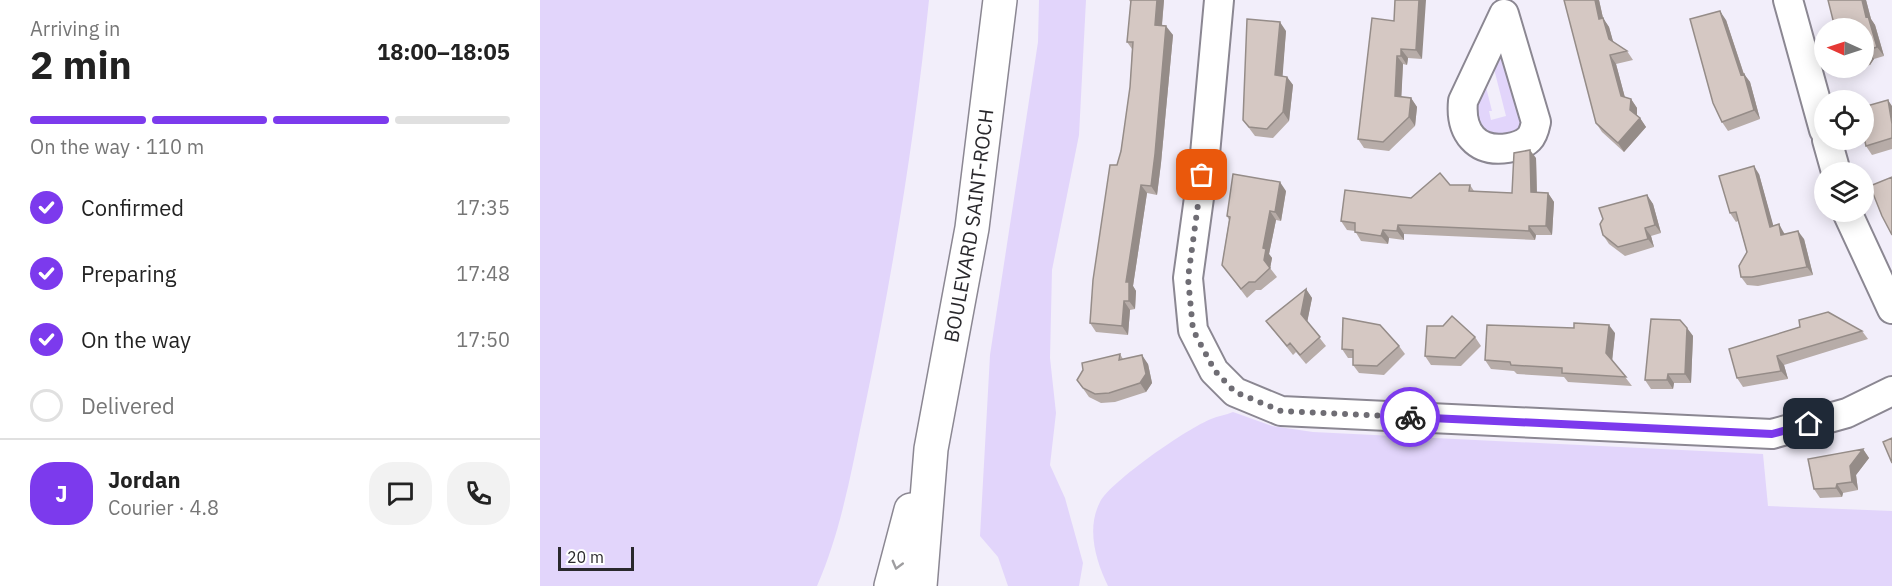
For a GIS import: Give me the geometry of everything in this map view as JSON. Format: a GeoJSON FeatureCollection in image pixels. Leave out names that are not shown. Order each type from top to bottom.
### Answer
{"type":"FeatureCollection","features":[{"type":"Feature","properties":{"kind":"main road","name":"BOULEVARD SAINT-ROCH"},"geometry":{"type":"LineString","coordinates":[[891,586],[931,449],[972,228],[1000,0]]}},
{"type":"Feature","properties":{"kind":"main road","name":"BOULEVARD SAINT-ROCH"},"geometry":{"type":"LineString","coordinates":[[920,586],[931,449]]}},
{"type":"Feature","properties":{"kind":"street"},"geometry":{"type":"LineString","coordinates":[[1219,0],[1205,154],[1188,278],[1193,330],[1215,371],[1235,392],[1281,411],[1772,434],[1847,413],[1892,391]]}},
{"type":"Feature","properties":{"kind":"street"},"geometry":{"type":"LineString","coordinates":[[1788,0],[1814,94]]}},
{"type":"Feature","properties":{"kind":"street"},"geometry":{"type":"LineString","coordinates":[[1852,222],[1892,309]]}},
{"type":"Feature","properties":{"kind":"shaded area"},"geometry":{"type":"Polygon","coordinates":[[[540,0],[929,0],[910,153],[875,356],[846,498],[817,586],[540,586],[540,0]]]}},
{"type":"Feature","properties":{"kind":"shaded area"},"geometry":{"type":"Polygon","coordinates":[[[1039,0],[1086,0],[1079,135],[1052,270],[1050,358],[1056,413],[1050,465],[1065,498],[1083,563],[1079,586],[1008,586],[998,557],[980,536],[990,355],[1038,42],[1039,0]]]}},
{"type":"Feature","properties":{"kind":"shaded area"},"geometry":{"type":"Polygon","coordinates":[[[1501,48],[1522,124],[1515,134],[1497,137],[1489,132],[1479,120],[1477,107],[1485,83],[1492,111],[1489,111],[1491,120],[1506,116],[1493,65],[1501,48]]]}},
{"type":"Feature","properties":{"kind":"shaded area"},"geometry":{"type":"Polygon","coordinates":[[[1233,412],[1272,426],[1313,432],[1763,454],[1768,506],[1892,511],[1892,586],[1108,586],[1094,545],[1094,523],[1100,502],[1119,481],[1169,444],[1200,424],[1233,412]]]}},
{"type":"Feature","properties":{"kind":"building"},"geometry":{"type":"Polygon","coordinates":[[[1131,0],[1157,0],[1155,25],[1166,26],[1151,186],[1141,185],[1126,282],[1129,282],[1129,301],[1124,301],[1122,326],[1090,323],[1093,280],[1110,165],[1117,165],[1121,151],[1130,87],[1133,42],[1127,42],[1131,0]]]}},
{"type":"Feature","properties":{"kind":"building"},"geometry":{"type":"Polygon","coordinates":[[[1395,0],[1419,0],[1416,50],[1401,49],[1401,56],[1397,56],[1395,96],[1411,98],[1409,117],[1383,142],[1358,139],[1372,18],[1394,21],[1395,0]]]}},
{"type":"Feature","properties":{"kind":"building"},"geometry":{"type":"Polygon","coordinates":[[[1564,0],[1595,0],[1599,19],[1603,18],[1609,39],[1627,51],[1610,55],[1621,96],[1631,99],[1630,110],[1640,118],[1618,143],[1596,123],[1564,0]]]}},
{"type":"Feature","properties":{"kind":"building"},"geometry":{"type":"Polygon","coordinates":[[[1828,0],[1862,0],[1866,17],[1869,18],[1832,18],[1828,0]]]}},
{"type":"Feature","properties":{"kind":"building"},"geometry":{"type":"Polygon","coordinates":[[[1720,11],[1741,75],[1744,74],[1754,110],[1722,122],[1713,103],[1690,19],[1720,11]]]}},
{"type":"Feature","properties":{"kind":"building"},"geometry":{"type":"Polygon","coordinates":[[[1247,19],[1280,22],[1275,75],[1287,77],[1283,112],[1267,129],[1249,127],[1243,120],[1247,19]]]}},
{"type":"Feature","properties":{"kind":"building"},"geometry":{"type":"Polygon","coordinates":[[[1888,100],[1892,138],[1874,144],[1874,104],[1888,100]]]}},
{"type":"Feature","properties":{"kind":"building"},"geometry":{"type":"Polygon","coordinates":[[[1530,150],[1531,192],[1548,193],[1546,226],[1529,226],[1529,231],[1398,225],[1397,231],[1383,230],[1381,236],[1355,232],[1355,223],[1341,221],[1345,190],[1411,198],[1440,173],[1450,185],[1470,185],[1469,191],[1512,193],[1514,153],[1530,150]]]}},
{"type":"Feature","properties":{"kind":"building"},"geometry":{"type":"Polygon","coordinates":[[[1754,166],[1770,227],[1779,224],[1781,235],[1798,231],[1807,267],[1741,277],[1739,266],[1747,252],[1736,212],[1730,213],[1719,176],[1754,166]]]}},
{"type":"Feature","properties":{"kind":"building"},"geometry":{"type":"Polygon","coordinates":[[[1233,174],[1280,182],[1275,212],[1270,211],[1263,248],[1266,249],[1264,260],[1270,268],[1255,282],[1249,282],[1241,289],[1222,265],[1230,217],[1227,216],[1233,174]]]}},
{"type":"Feature","properties":{"kind":"building"},"geometry":{"type":"Polygon","coordinates":[[[1892,177],[1892,235],[1874,196],[1874,184],[1892,177]]]}},
{"type":"Feature","properties":{"kind":"building"},"geometry":{"type":"Polygon","coordinates":[[[1647,195],[1655,225],[1645,228],[1648,239],[1618,247],[1603,235],[1600,224],[1603,219],[1599,208],[1647,195]]]}},
{"type":"Feature","properties":{"kind":"building"},"geometry":{"type":"Polygon","coordinates":[[[1306,289],[1301,314],[1320,337],[1300,355],[1290,343],[1287,346],[1266,321],[1306,289]]]}},
{"type":"Feature","properties":{"kind":"building"},"geometry":{"type":"Polygon","coordinates":[[[1828,312],[1862,331],[1777,356],[1781,371],[1737,378],[1729,349],[1800,327],[1799,320],[1828,312]]]}},
{"type":"Feature","properties":{"kind":"building"},"geometry":{"type":"Polygon","coordinates":[[[1452,316],[1475,337],[1455,358],[1425,356],[1427,326],[1443,326],[1452,316]]]}},
{"type":"Feature","properties":{"kind":"building"},"geometry":{"type":"Polygon","coordinates":[[[1343,318],[1380,325],[1399,346],[1377,366],[1353,365],[1353,350],[1342,349],[1343,318]]]}},
{"type":"Feature","properties":{"kind":"building"},"geometry":{"type":"Polygon","coordinates":[[[1651,319],[1680,320],[1687,328],[1685,374],[1668,374],[1667,380],[1645,380],[1651,319]]]}},
{"type":"Feature","properties":{"kind":"building"},"geometry":{"type":"Polygon","coordinates":[[[1574,323],[1609,325],[1606,353],[1626,377],[1562,373],[1562,368],[1511,365],[1510,362],[1485,360],[1487,325],[1574,328],[1574,323]]]}},
{"type":"Feature","properties":{"kind":"building"},"geometry":{"type":"Polygon","coordinates":[[[1120,354],[1119,360],[1142,355],[1146,374],[1140,383],[1109,393],[1095,394],[1083,388],[1077,380],[1083,370],[1082,363],[1120,354]]]}},
{"type":"Feature","properties":{"kind":"building"},"geometry":{"type":"Polygon","coordinates":[[[1892,438],[1892,463],[1883,442],[1892,438]]]}},
{"type":"Feature","properties":{"kind":"building"},"geometry":{"type":"Polygon","coordinates":[[[1863,449],[1850,466],[1852,482],[1837,484],[1836,488],[1814,489],[1808,459],[1863,449]]]}},
{"type":"Feature","properties":{"kind":"way so far"},"geometry":{"type":"LineString","coordinates":[[1202,175],[1188,278],[1193,330],[1215,371],[1235,392],[1281,411],[1410,417]]}},
{"type":"Feature","properties":{"kind":"route"},"geometry":{"type":"LineString","coordinates":[[1410,417],[1772,434],[1809,424]]}}]}
